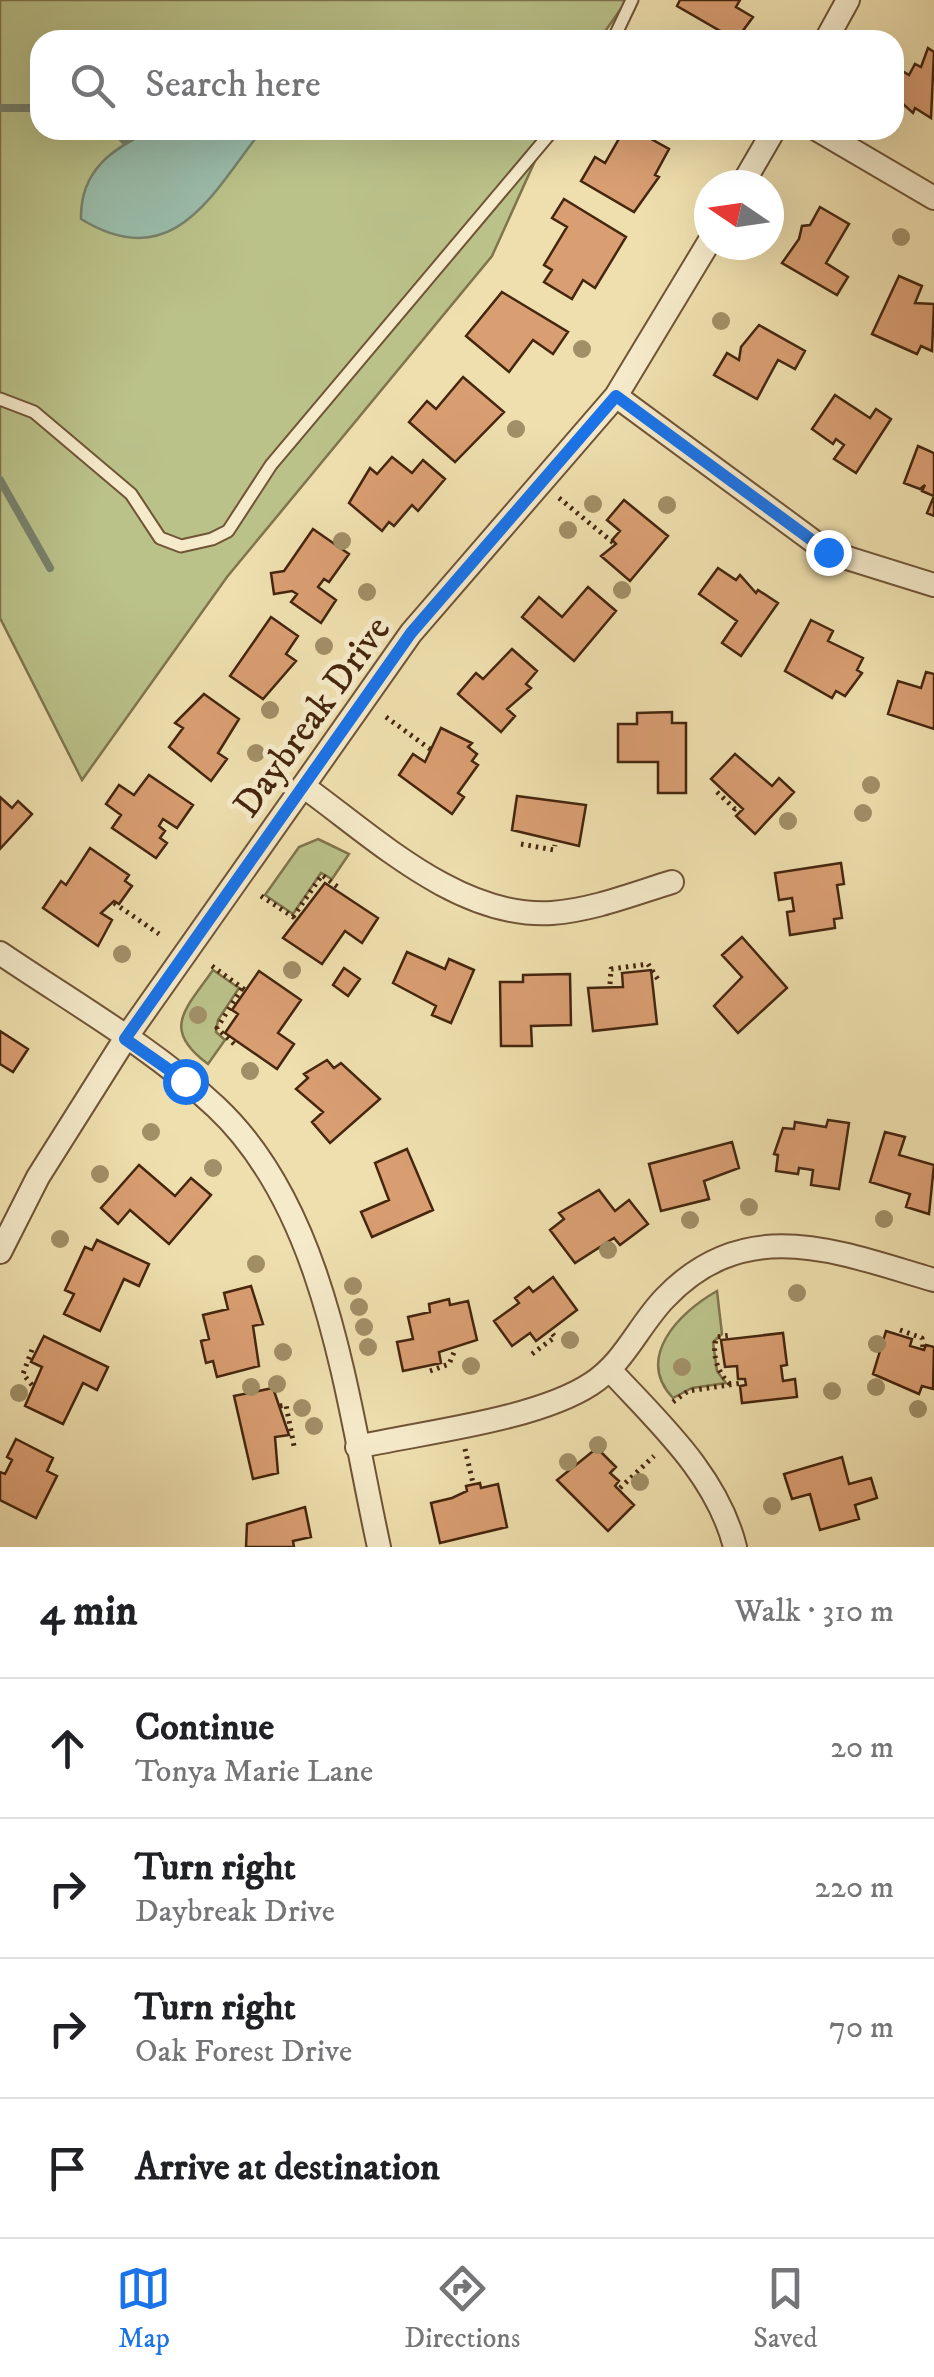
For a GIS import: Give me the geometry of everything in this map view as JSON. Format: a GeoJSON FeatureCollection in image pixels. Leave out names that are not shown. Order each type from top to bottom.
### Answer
{"type":"FeatureCollection","features":[{"type":"Feature","properties":{"kind":"street"},"geometry":{"type":"LineString","coordinates":[[832,30],[848,0]]}},
{"type":"Feature","properties":{"kind":"street"},"geometry":{"type":"LineString","coordinates":[[751,170],[768,140]]}},
{"type":"Feature","properties":{"kind":"street"},"geometry":{"type":"LineString","coordinates":[[835,140],[934,198]]}},
{"type":"Feature","properties":{"kind":"street","name":"Daybreak Drive"},"geometry":{"type":"LineString","coordinates":[[0,1252],[38,1178],[125,1039],[303,786],[411,633],[616,396],[698,260]]}},
{"type":"Feature","properties":{"kind":"street"},"geometry":{"type":"LineString","coordinates":[[616,396],[828,552],[934,585]]}},
{"type":"Feature","properties":{"kind":"street"},"geometry":{"type":"LineString","coordinates":[[303,786],[434,878],[489,906],[554,913],[672,882]]}},
{"type":"Feature","properties":{"kind":"street"},"geometry":{"type":"LineString","coordinates":[[0,954],[215,1106],[282,1189],[314,1266],[379,1547]]}},
{"type":"Feature","properties":{"kind":"street"},"geometry":{"type":"LineString","coordinates":[[357,1446],[530,1409],[571,1396],[610,1370],[673,1290],[701,1268],[738,1252],[798,1245],[934,1280]]}},
{"type":"Feature","properties":{"kind":"street"},"geometry":{"type":"LineString","coordinates":[[610,1370],[700,1470],[716,1495],[735,1547]]}},
{"type":"Feature","properties":{"kind":"lane"},"geometry":{"type":"LineString","coordinates":[[618,30],[632,0]]}},
{"type":"Feature","properties":{"kind":"lane"},"geometry":{"type":"LineString","coordinates":[[0,399],[34,412],[119,483],[160,538],[182,546],[212,539],[228,531],[271,465],[545,140]]}},
{"type":"Feature","properties":{"kind":"path"},"geometry":{"type":"LineString","coordinates":[[559,498],[616,545]]}},
{"type":"Feature","properties":{"kind":"path"},"geometry":{"type":"LineString","coordinates":[[386,716],[430,748]]}},
{"type":"Feature","properties":{"kind":"path"},"geometry":{"type":"LineString","coordinates":[[717,792],[735,809],[738,806]]}},
{"type":"Feature","properties":{"kind":"path"},"geometry":{"type":"LineString","coordinates":[[521,844],[554,850],[555,845]]}},
{"type":"Feature","properties":{"kind":"path"},"geometry":{"type":"LineString","coordinates":[[261,896],[296,918],[322,875],[338,886]]}},
{"type":"Feature","properties":{"kind":"path"},"geometry":{"type":"LineString","coordinates":[[114,903],[159,934]]}},
{"type":"Feature","properties":{"kind":"path"},"geometry":{"type":"LineString","coordinates":[[610,984],[611,970],[648,964],[659,981]]}},
{"type":"Feature","properties":{"kind":"path"},"geometry":{"type":"LineString","coordinates":[[212,966],[244,989],[217,1028],[234,1044]]}},
{"type":"Feature","properties":{"kind":"path"},"geometry":{"type":"LineString","coordinates":[[900,1330],[922,1338],[924,1348]]}},
{"type":"Feature","properties":{"kind":"path"},"geometry":{"type":"LineString","coordinates":[[532,1354],[555,1337],[552,1332]]}},
{"type":"Feature","properties":{"kind":"path"},"geometry":{"type":"LineString","coordinates":[[730,1384],[720,1374],[714,1342],[718,1337],[731,1335]]}},
{"type":"Feature","properties":{"kind":"path"},"geometry":{"type":"LineString","coordinates":[[32,1385],[23,1374],[33,1346]]}},
{"type":"Feature","properties":{"kind":"path"},"geometry":{"type":"LineString","coordinates":[[430,1371],[449,1364],[455,1350]]}},
{"type":"Feature","properties":{"kind":"path"},"geometry":{"type":"LineString","coordinates":[[673,1402],[688,1391],[742,1383]]}},
{"type":"Feature","properties":{"kind":"path"},"geometry":{"type":"LineString","coordinates":[[280,1406],[286,1405],[294,1446]]}},
{"type":"Feature","properties":{"kind":"path"},"geometry":{"type":"LineString","coordinates":[[465,1449],[473,1483]]}},
{"type":"Feature","properties":{"kind":"path"},"geometry":{"type":"LineString","coordinates":[[620,1488],[654,1456]]}},
{"type":"Feature","properties":{"kind":"green space"},"geometry":{"type":"Polygon","coordinates":[[[0,0],[627,0],[606,30],[30,30],[30,140],[544,140],[492,256],[227,577],[82,780],[0,618],[0,0]]]}},
{"type":"Feature","properties":{"kind":"green space"},"geometry":{"type":"Polygon","coordinates":[[[318,839],[349,854],[332,879],[321,873],[293,914],[265,895],[299,847],[318,839]]]}},
{"type":"Feature","properties":{"kind":"green space"},"geometry":{"type":"Polygon","coordinates":[[[213,970],[239,988],[218,1020],[216,1032],[225,1040],[208,1064],[193,1052],[181,1029],[187,1008],[213,970]]]}},
{"type":"Feature","properties":{"kind":"green space"},"geometry":{"type":"Polygon","coordinates":[[[717,1291],[722,1334],[713,1342],[717,1371],[726,1383],[692,1388],[673,1398],[662,1383],[658,1368],[660,1352],[688,1311],[717,1291]]]}},
{"type":"Feature","properties":{"kind":"shaded area"},"geometry":{"type":"Polygon","coordinates":[[[133,140],[255,140],[189,219],[167,232],[142,238],[114,234],[81,219],[86,187],[93,174],[133,140]]]}},
{"type":"Feature","properties":{"kind":"building"},"geometry":{"type":"Polygon","coordinates":[[[680,0],[740,0],[736,7],[753,17],[743,30],[719,30],[677,6],[680,0]]]}},
{"type":"Feature","properties":{"kind":"building"},"geometry":{"type":"Polygon","coordinates":[[[928,48],[934,52],[931,118],[915,108],[913,113],[904,105],[904,72],[909,75],[915,64],[921,67],[928,48]]]}},
{"type":"Feature","properties":{"kind":"building"},"geometry":{"type":"Polygon","coordinates":[[[618,140],[653,140],[669,149],[655,175],[659,177],[634,212],[581,181],[595,157],[605,163],[618,140]]]}},
{"type":"Feature","properties":{"kind":"building"},"geometry":{"type":"Polygon","coordinates":[[[564,199],[626,237],[595,288],[583,280],[572,299],[544,282],[552,270],[544,265],[567,227],[552,218],[564,199]]]}},
{"type":"Feature","properties":{"kind":"building"},"geometry":{"type":"Polygon","coordinates":[[[820,207],[849,224],[826,263],[848,277],[837,295],[782,263],[799,239],[802,226],[810,225],[820,207]]]}},
{"type":"Feature","properties":{"kind":"building"},"geometry":{"type":"Polygon","coordinates":[[[899,276],[922,286],[915,303],[934,304],[932,351],[921,346],[917,354],[872,334],[899,276]]]}},
{"type":"Feature","properties":{"kind":"building"},"geometry":{"type":"Polygon","coordinates":[[[502,292],[568,332],[553,354],[533,340],[509,372],[466,336],[502,292]]]}},
{"type":"Feature","properties":{"kind":"building"},"geometry":{"type":"Polygon","coordinates":[[[759,325],[805,351],[795,369],[778,360],[757,399],[714,375],[727,353],[739,360],[741,347],[759,325]]]}},
{"type":"Feature","properties":{"kind":"building"},"geometry":{"type":"Polygon","coordinates":[[[463,377],[504,412],[455,462],[409,422],[427,401],[436,409],[463,377]]]}},
{"type":"Feature","properties":{"kind":"building"},"geometry":{"type":"Polygon","coordinates":[[[835,395],[870,418],[876,409],[891,419],[856,473],[834,459],[844,445],[836,439],[833,444],[812,429],[835,395]]]}},
{"type":"Feature","properties":{"kind":"building"},"geometry":{"type":"Polygon","coordinates":[[[918,446],[934,453],[934,496],[922,491],[925,485],[920,489],[904,483],[918,446]]]}},
{"type":"Feature","properties":{"kind":"building"},"geometry":{"type":"Polygon","coordinates":[[[392,457],[412,473],[423,460],[445,479],[418,511],[412,505],[394,526],[389,522],[382,531],[349,503],[370,468],[377,474],[392,457]]]}},
{"type":"Feature","properties":{"kind":"building"},"geometry":{"type":"Polygon","coordinates":[[[934,496],[934,516],[927,513],[934,496]]]}},
{"type":"Feature","properties":{"kind":"building"},"geometry":{"type":"Polygon","coordinates":[[[624,500],[668,536],[630,581],[601,556],[616,544],[612,540],[620,531],[607,520],[624,500]]]}},
{"type":"Feature","properties":{"kind":"building"},"geometry":{"type":"Polygon","coordinates":[[[313,529],[349,554],[329,582],[324,579],[318,587],[336,600],[321,623],[291,602],[297,594],[274,594],[271,573],[284,571],[313,529]]]}},
{"type":"Feature","properties":{"kind":"building"},"geometry":{"type":"Polygon","coordinates":[[[718,568],[736,580],[740,575],[756,593],[758,590],[778,603],[741,656],[722,643],[737,621],[699,594],[718,568]]]}},
{"type":"Feature","properties":{"kind":"building"},"geometry":{"type":"Polygon","coordinates":[[[588,587],[616,611],[574,661],[522,617],[539,597],[562,617],[588,587]]]}},
{"type":"Feature","properties":{"kind":"building"},"geometry":{"type":"Polygon","coordinates":[[[271,617],[298,636],[286,654],[296,661],[263,699],[230,676],[271,617]]]}},
{"type":"Feature","properties":{"kind":"building"},"geometry":{"type":"Polygon","coordinates":[[[811,620],[833,631],[828,641],[863,658],[857,670],[862,673],[845,696],[836,691],[832,698],[785,671],[811,620]]]}},
{"type":"Feature","properties":{"kind":"building"},"geometry":{"type":"Polygon","coordinates":[[[512,649],[537,671],[526,684],[531,688],[507,709],[515,716],[501,732],[458,694],[476,673],[483,679],[512,649]]]}},
{"type":"Feature","properties":{"kind":"building"},"geometry":{"type":"Polygon","coordinates":[[[926,672],[934,674],[934,729],[888,714],[898,681],[921,688],[926,672]]]}},
{"type":"Feature","properties":{"kind":"building"},"geometry":{"type":"Polygon","coordinates":[[[204,694],[239,719],[218,753],[227,759],[211,781],[169,747],[183,728],[175,723],[204,694]]]}},
{"type":"Feature","properties":{"kind":"building"},"geometry":{"type":"Polygon","coordinates":[[[672,712],[672,723],[686,723],[686,793],[658,793],[658,762],[618,762],[618,724],[637,724],[637,713],[672,712]]]}},
{"type":"Feature","properties":{"kind":"building"},"geometry":{"type":"Polygon","coordinates":[[[441,728],[472,743],[468,747],[477,754],[472,761],[478,765],[458,793],[464,797],[452,814],[399,775],[413,754],[425,762],[441,728]]]}},
{"type":"Feature","properties":{"kind":"building"},"geometry":{"type":"Polygon","coordinates":[[[735,754],[772,786],[779,778],[794,792],[755,834],[736,816],[743,809],[711,779],[735,754]]]}},
{"type":"Feature","properties":{"kind":"building"},"geometry":{"type":"Polygon","coordinates":[[[149,775],[193,805],[177,828],[163,819],[159,826],[165,831],[160,838],[167,843],[156,858],[112,828],[121,815],[106,804],[119,785],[134,795],[149,775]]]}},
{"type":"Feature","properties":{"kind":"building"},"geometry":{"type":"Polygon","coordinates":[[[517,796],[586,805],[579,846],[512,830],[517,796]]]}},
{"type":"Feature","properties":{"kind":"building"},"geometry":{"type":"Polygon","coordinates":[[[0,797],[12,808],[18,801],[32,814],[0,849],[0,797]]]}},
{"type":"Feature","properties":{"kind":"building"},"geometry":{"type":"Polygon","coordinates":[[[90,848],[129,875],[125,881],[132,886],[119,904],[114,901],[101,913],[112,920],[98,946],[43,908],[61,881],[66,885],[90,848]]]}},
{"type":"Feature","properties":{"kind":"building"},"geometry":{"type":"Polygon","coordinates":[[[841,863],[844,884],[837,885],[842,918],[834,919],[835,928],[790,935],[787,912],[794,911],[792,898],[779,900],[775,873],[841,863]]]}},
{"type":"Feature","properties":{"kind":"building"},"geometry":{"type":"Polygon","coordinates":[[[325,883],[378,918],[362,943],[345,931],[322,964],[283,938],[325,883]]]}},
{"type":"Feature","properties":{"kind":"building"},"geometry":{"type":"Polygon","coordinates":[[[742,937],[787,988],[738,1033],[714,1006],[742,977],[722,955],[742,937]]]}},
{"type":"Feature","properties":{"kind":"building"},"geometry":{"type":"Polygon","coordinates":[[[407,952],[445,969],[449,959],[474,970],[451,1023],[432,1015],[436,1006],[393,983],[407,952]]]}},
{"type":"Feature","properties":{"kind":"building"},"geometry":{"type":"Polygon","coordinates":[[[344,968],[360,979],[348,996],[333,985],[344,968]]]}},
{"type":"Feature","properties":{"kind":"building"},"geometry":{"type":"Polygon","coordinates":[[[651,970],[657,1024],[593,1031],[588,988],[623,987],[622,973],[651,970]]]}},
{"type":"Feature","properties":{"kind":"building"},"geometry":{"type":"Polygon","coordinates":[[[259,971],[301,1000],[278,1033],[294,1044],[277,1069],[225,1033],[238,1014],[232,1010],[259,971]]]}},
{"type":"Feature","properties":{"kind":"building"},"geometry":{"type":"Polygon","coordinates":[[[570,974],[571,1025],[531,1026],[532,1046],[501,1046],[500,982],[523,982],[523,975],[570,974]]]}},
{"type":"Feature","properties":{"kind":"building"},"geometry":{"type":"Polygon","coordinates":[[[0,1031],[28,1049],[13,1072],[0,1064],[0,1031]]]}},
{"type":"Feature","properties":{"kind":"building"},"geometry":{"type":"Polygon","coordinates":[[[327,1060],[334,1068],[341,1063],[380,1099],[330,1143],[312,1122],[323,1112],[296,1089],[308,1078],[304,1074],[327,1060]]]}},
{"type":"Feature","properties":{"kind":"building"},"geometry":{"type":"Polygon","coordinates":[[[828,1120],[849,1123],[839,1189],[811,1185],[813,1170],[799,1168],[798,1174],[776,1171],[778,1155],[774,1154],[783,1128],[794,1129],[795,1122],[826,1127],[828,1120]]]}},
{"type":"Feature","properties":{"kind":"building"},"geometry":{"type":"Polygon","coordinates":[[[885,1132],[905,1137],[899,1155],[934,1165],[929,1214],[906,1207],[910,1194],[870,1182],[885,1132]]]}},
{"type":"Feature","properties":{"kind":"building"},"geometry":{"type":"Polygon","coordinates":[[[732,1142],[739,1168],[704,1181],[709,1199],[661,1211],[649,1164],[732,1142]]]}},
{"type":"Feature","properties":{"kind":"building"},"geometry":{"type":"Polygon","coordinates":[[[407,1149],[433,1210],[372,1237],[361,1212],[389,1200],[375,1163],[407,1149]]]}},
{"type":"Feature","properties":{"kind":"building"},"geometry":{"type":"Polygon","coordinates":[[[139,1165],[175,1196],[191,1178],[211,1195],[169,1244],[130,1210],[118,1224],[101,1208],[139,1165]]]}},
{"type":"Feature","properties":{"kind":"building"},"geometry":{"type":"Polygon","coordinates":[[[599,1190],[615,1211],[629,1200],[648,1224],[620,1245],[614,1238],[575,1263],[550,1230],[564,1219],[559,1213],[599,1190]]]}},
{"type":"Feature","properties":{"kind":"building"},"geometry":{"type":"Polygon","coordinates":[[[97,1240],[149,1264],[139,1286],[124,1279],[100,1331],[64,1314],[74,1294],[65,1290],[85,1247],[92,1250],[97,1240]]]}},
{"type":"Feature","properties":{"kind":"building"},"geometry":{"type":"Polygon","coordinates":[[[553,1277],[577,1310],[536,1341],[530,1333],[512,1346],[494,1321],[519,1303],[515,1298],[529,1287],[533,1292],[553,1277]]]}},
{"type":"Feature","properties":{"kind":"building"},"geometry":{"type":"Polygon","coordinates":[[[251,1286],[263,1324],[253,1326],[259,1366],[217,1377],[213,1361],[206,1363],[201,1341],[209,1339],[203,1315],[228,1309],[224,1293],[251,1286]]]}},
{"type":"Feature","properties":{"kind":"building"},"geometry":{"type":"Polygon","coordinates":[[[449,1299],[450,1305],[468,1301],[477,1340],[439,1352],[441,1363],[403,1371],[397,1342],[413,1339],[408,1317],[430,1312],[429,1304],[449,1299]]]}},
{"type":"Feature","properties":{"kind":"building"},"geometry":{"type":"Polygon","coordinates":[[[886,1331],[912,1339],[910,1346],[924,1350],[926,1345],[934,1347],[933,1389],[922,1386],[919,1394],[873,1374],[886,1331]]]}},
{"type":"Feature","properties":{"kind":"building"},"geometry":{"type":"Polygon","coordinates":[[[783,1333],[787,1365],[781,1366],[783,1381],[795,1379],[797,1397],[742,1403],[740,1386],[746,1385],[745,1379],[738,1379],[737,1366],[725,1367],[721,1340],[783,1333]]]}},
{"type":"Feature","properties":{"kind":"building"},"geometry":{"type":"Polygon","coordinates":[[[44,1336],[108,1367],[97,1390],[83,1383],[63,1424],[25,1406],[42,1367],[31,1362],[44,1336]]]}},
{"type":"Feature","properties":{"kind":"building"},"geometry":{"type":"Polygon","coordinates":[[[273,1388],[289,1435],[275,1437],[278,1473],[253,1479],[234,1396],[273,1388]]]}},
{"type":"Feature","properties":{"kind":"building"},"geometry":{"type":"Polygon","coordinates":[[[16,1439],[53,1458],[47,1471],[57,1476],[36,1518],[0,1500],[0,1472],[5,1474],[12,1460],[7,1457],[16,1439]]]}},
{"type":"Feature","properties":{"kind":"building"},"geometry":{"type":"Polygon","coordinates":[[[597,1448],[616,1467],[610,1473],[619,1481],[615,1486],[634,1505],[608,1531],[557,1480],[597,1448]]]}},
{"type":"Feature","properties":{"kind":"building"},"geometry":{"type":"Polygon","coordinates":[[[842,1457],[849,1484],[871,1478],[877,1498],[855,1505],[859,1519],[820,1530],[810,1494],[792,1499],[784,1474],[842,1457]]]}},
{"type":"Feature","properties":{"kind":"building"},"geometry":{"type":"Polygon","coordinates":[[[480,1483],[481,1488],[498,1484],[507,1527],[440,1543],[431,1503],[452,1498],[467,1491],[466,1486],[480,1483]]]}},
{"type":"Feature","properties":{"kind":"building"},"geometry":{"type":"Polygon","coordinates":[[[305,1507],[311,1537],[293,1541],[294,1547],[246,1547],[247,1524],[305,1507]]]}},
{"type":"Feature","properties":{"kind":"waterway"},"geometry":{"type":"LineString","coordinates":[[0,108],[30,108]]}},
{"type":"Feature","properties":{"kind":"waterway"},"geometry":{"type":"LineString","coordinates":[[0,480],[50,568]]}},
{"type":"Feature","properties":{"kind":"route"},"geometry":{"type":"LineString","coordinates":[[185,1081],[125,1039],[411,633],[616,396],[684,444],[761,507],[828,552]]}}]}
